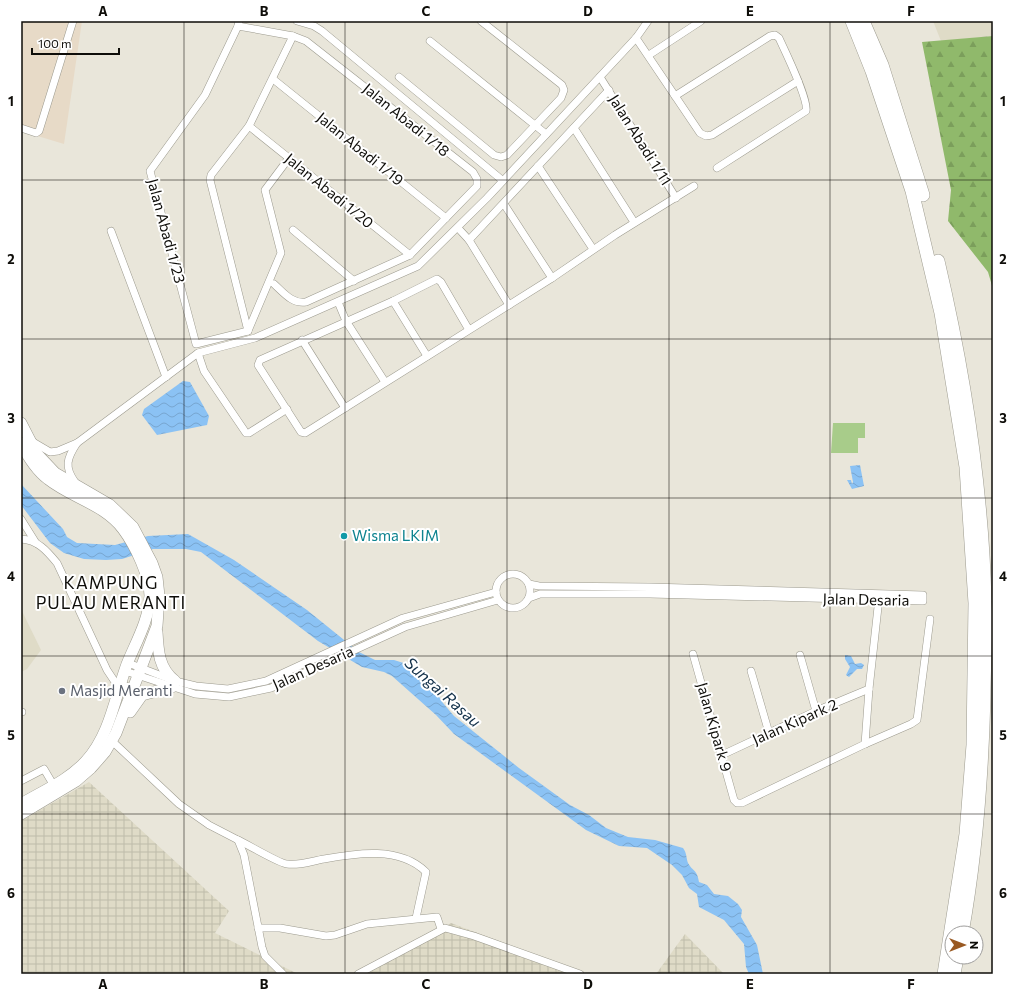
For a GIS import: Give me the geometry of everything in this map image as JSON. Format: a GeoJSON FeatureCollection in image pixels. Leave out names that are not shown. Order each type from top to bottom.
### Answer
{"type":"FeatureCollection","features":[{"type":"Feature","properties":{"kind":"highway"},"geometry":{"type":"LineString","coordinates":[[852,21],[872,71],[912,191],[941,314],[966,467],[975,603],[971,834]]}},
{"type":"Feature","properties":{"kind":"highway"},"geometry":{"type":"LineString","coordinates":[[863,21],[882,65],[921,188],[950,313],[976,466],[986,601],[983,746],[963,895],[962,925]]}},
{"type":"Feature","properties":{"kind":"highway"},"geometry":{"type":"LineString","coordinates":[[944,974],[963,895]]}},
{"type":"Feature","properties":{"kind":"main road"},"geometry":{"type":"LineString","coordinates":[[21,423],[29,458],[48,479],[107,513],[128,528]]}},
{"type":"Feature","properties":{"kind":"main road"},"geometry":{"type":"LineString","coordinates":[[21,814],[76,781],[92,768],[142,695],[173,684],[159,658],[157,626],[159,596],[157,577],[148,565],[117,510],[55,473],[24,441]]}},
{"type":"Feature","properties":{"kind":"main road"},"geometry":{"type":"LineString","coordinates":[[21,804],[72,775],[86,761],[97,746],[108,726],[120,684],[146,619],[150,596],[148,565]]}},
{"type":"Feature","properties":{"kind":"main road"},"geometry":{"type":"LineString","coordinates":[[114,737],[134,689],[157,626]]}},
{"type":"Feature","properties":{"kind":"street"},"geometry":{"type":"LineString","coordinates":[[21,128],[36,133],[39,131],[74,21]]}},
{"type":"Feature","properties":{"kind":"street"},"geometry":{"type":"LineString","coordinates":[[296,21],[314,26],[322,32],[502,180]]}},
{"type":"Feature","properties":{"kind":"street"},"geometry":{"type":"LineString","coordinates":[[399,77],[494,155],[500,157],[507,155],[561,98],[564,90],[562,85],[481,21]]}},
{"type":"Feature","properties":{"kind":"street"},"geometry":{"type":"LineString","coordinates":[[24,441],[50,452],[58,451],[77,443],[198,353],[255,338],[418,266],[458,228],[636,38],[648,21]]}},
{"type":"Feature","properties":{"kind":"street"},"geometry":{"type":"LineString","coordinates":[[649,56],[701,21]]}},
{"type":"Feature","properties":{"kind":"street","name":"Jalan Abadi 1/18"},"geometry":{"type":"LineString","coordinates":[[239,23],[293,36],[306,41],[476,175],[477,186],[410,255]]}},
{"type":"Feature","properties":{"kind":"street","name":"Jalan Abadi 1/23"},"geometry":{"type":"LineString","coordinates":[[239,23],[205,95],[150,170],[196,344],[248,331]]}},
{"type":"Feature","properties":{"kind":"street"},"geometry":{"type":"LineString","coordinates":[[675,96],[772,35],[780,38],[798,81],[806,106],[806,111],[717,168]]}},
{"type":"Feature","properties":{"kind":"street"},"geometry":{"type":"LineString","coordinates":[[248,331],[210,180],[211,175],[249,126],[293,36]]}},
{"type":"Feature","properties":{"kind":"street"},"geometry":{"type":"LineString","coordinates":[[636,38],[700,133],[709,136],[798,81]]}},
{"type":"Feature","properties":{"kind":"street"},"geometry":{"type":"LineString","coordinates":[[430,41],[546,134]]}},
{"type":"Feature","properties":{"kind":"street","name":"Jalan Abadi 1/11"},"geometry":{"type":"LineString","coordinates":[[600,76],[676,198]]}},
{"type":"Feature","properties":{"kind":"street","name":"Jalan Abadi 1/19"},"geometry":{"type":"LineString","coordinates":[[273,79],[446,218]]}},
{"type":"Feature","properties":{"kind":"street"},"geometry":{"type":"LineString","coordinates":[[469,240],[609,90]]}},
{"type":"Feature","properties":{"kind":"street","name":"Jalan Abadi 1/20"},"geometry":{"type":"LineString","coordinates":[[249,126],[410,255]]}},
{"type":"Feature","properties":{"kind":"street"},"geometry":{"type":"LineString","coordinates":[[574,128],[634,222]]}},
{"type":"Feature","properties":{"kind":"street"},"geometry":{"type":"LineString","coordinates":[[248,331],[281,253],[265,190],[289,158]]}},
{"type":"Feature","properties":{"kind":"street"},"geometry":{"type":"LineString","coordinates":[[538,166],[593,249]]}},
{"type":"Feature","properties":{"kind":"street"},"geometry":{"type":"LineString","coordinates":[[469,330],[441,282],[437,279],[393,301],[302,340],[260,360],[258,365],[301,432],[305,433],[552,278],[634,222],[694,186]]}},
{"type":"Feature","properties":{"kind":"street"},"geometry":{"type":"LineString","coordinates":[[504,204],[552,278]]}},
{"type":"Feature","properties":{"kind":"street"},"geometry":{"type":"LineString","coordinates":[[458,228],[469,240],[509,305]]}},
{"type":"Feature","properties":{"kind":"street"},"geometry":{"type":"LineString","coordinates":[[293,230],[354,281]]}},
{"type":"Feature","properties":{"kind":"street"},"geometry":{"type":"LineString","coordinates":[[111,231],[166,377]]}},
{"type":"Feature","properties":{"kind":"street"},"geometry":{"type":"LineString","coordinates":[[274,284],[294,301],[300,303],[306,302],[410,255]]}},
{"type":"Feature","properties":{"kind":"street"},"geometry":{"type":"LineString","coordinates":[[393,301],[427,356]]}},
{"type":"Feature","properties":{"kind":"street"},"geometry":{"type":"LineString","coordinates":[[338,302],[346,321],[385,382]]}},
{"type":"Feature","properties":{"kind":"street"},"geometry":{"type":"LineString","coordinates":[[302,340],[345,408]]}},
{"type":"Feature","properties":{"kind":"street"},"geometry":{"type":"LineString","coordinates":[[198,353],[201,365],[243,431],[249,433],[287,409]]}},
{"type":"Feature","properties":{"kind":"street"},"geometry":{"type":"LineString","coordinates":[[77,443],[69,455],[67,466],[69,474],[80,488]]}},
{"type":"Feature","properties":{"kind":"street"},"geometry":{"type":"LineString","coordinates":[[21,519],[36,543]]}},
{"type":"Feature","properties":{"kind":"street"},"geometry":{"type":"LineString","coordinates":[[21,539],[36,543],[45,549],[57,563],[107,670],[115,682],[134,689]]}},
{"type":"Feature","properties":{"kind":"street","name":"Jalan Desaria"},"geometry":{"type":"LineString","coordinates":[[127,667],[195,694],[228,697],[271,688],[405,627],[498,600],[507,607],[513,608],[523,605],[529,598],[540,594],[880,597],[923,595],[923,601],[880,597],[650,587],[540,586],[529,584],[522,576],[518,574],[508,574],[497,583],[496,592],[403,618],[266,681],[228,689],[173,684]]}},
{"type":"Feature","properties":{"kind":"street"},"geometry":{"type":"LineString","coordinates":[[529,584],[529,598]]}},
{"type":"Feature","properties":{"kind":"street"},"geometry":{"type":"LineString","coordinates":[[496,592],[498,600]]}},
{"type":"Feature","properties":{"kind":"street"},"geometry":{"type":"LineString","coordinates":[[880,597],[869,689],[865,744],[917,720],[930,620]]}},
{"type":"Feature","properties":{"kind":"street","name":"Jalan Kipark 9"},"geometry":{"type":"LineString","coordinates":[[693,654],[734,800],[737,803],[742,803],[865,744]]}},
{"type":"Feature","properties":{"kind":"street"},"geometry":{"type":"LineString","coordinates":[[800,655],[816,711]]}},
{"type":"Feature","properties":{"kind":"street"},"geometry":{"type":"LineString","coordinates":[[751,671],[769,733]]}},
{"type":"Feature","properties":{"kind":"street","name":"Jalan Kipark 2"},"geometry":{"type":"LineString","coordinates":[[722,755],[816,711],[869,689]]}},
{"type":"Feature","properties":{"kind":"street"},"geometry":{"type":"LineString","coordinates":[[114,737],[179,804],[209,825],[286,864],[301,864],[355,853],[402,858],[414,863],[426,872],[416,918]]}},
{"type":"Feature","properties":{"kind":"street"},"geometry":{"type":"LineString","coordinates":[[21,781],[44,768],[54,786]]}},
{"type":"Feature","properties":{"kind":"street"},"geometry":{"type":"LineString","coordinates":[[238,840],[244,855],[265,956],[283,974]]}},
{"type":"Feature","properties":{"kind":"street"},"geometry":{"type":"LineString","coordinates":[[258,928],[305,931],[326,936],[335,935],[367,924],[437,916],[441,929]]}},
{"type":"Feature","properties":{"kind":"street"},"geometry":{"type":"LineString","coordinates":[[358,974],[441,929],[449,928],[580,974]]}},
{"type":"Feature","properties":{"kind":"shaded area"},"geometry":{"type":"Polygon","coordinates":[[[21,21],[82,21],[64,144],[21,131],[21,21]]]}},
{"type":"Feature","properties":{"kind":"shaded area"},"geometry":{"type":"Polygon","coordinates":[[[933,21],[993,21],[993,36],[941,41],[933,21]]]}},
{"type":"Feature","properties":{"kind":"shaded area"},"geometry":{"type":"Polygon","coordinates":[[[21,609],[41,650],[27,669],[21,672],[21,609]]]}},
{"type":"Feature","properties":{"kind":"shaded area"},"geometry":{"type":"Polygon","coordinates":[[[89,782],[229,911],[215,933],[298,974],[21,974],[21,821],[89,782]]]}},
{"type":"Feature","properties":{"kind":"shaded area"},"geometry":{"type":"Polygon","coordinates":[[[451,923],[586,974],[367,974],[451,923]]]}},
{"type":"Feature","properties":{"kind":"shaded area"},"geometry":{"type":"Polygon","coordinates":[[[685,934],[724,974],[656,974],[685,934]]]}},
{"type":"Feature","properties":{"kind":"green space"},"geometry":{"type":"Polygon","coordinates":[[[993,36],[993,289],[988,272],[948,221],[951,190],[922,42],[993,36]]]}},
{"type":"Feature","properties":{"kind":"green space"},"geometry":{"type":"Polygon","coordinates":[[[833,423],[865,423],[865,438],[858,438],[858,453],[831,453],[833,423]]]}},
{"type":"Feature","properties":{"kind":"water"},"geometry":{"type":"Polygon","coordinates":[[[183,381],[190,382],[209,416],[207,425],[157,435],[142,415],[144,409],[183,381]]]}},
{"type":"Feature","properties":{"kind":"water"},"geometry":{"type":"Polygon","coordinates":[[[860,465],[864,486],[852,489],[847,480],[851,480],[852,484],[853,482],[850,466],[860,465]]]}},
{"type":"Feature","properties":{"kind":"water"},"geometry":{"type":"Polygon","coordinates":[[[21,484],[63,529],[67,537],[77,543],[115,545],[148,536],[188,534],[234,560],[307,610],[359,652],[375,660],[394,660],[413,666],[428,680],[443,703],[454,716],[519,768],[570,805],[589,815],[606,828],[628,837],[655,840],[683,848],[688,863],[696,873],[699,882],[707,885],[714,894],[728,896],[738,904],[742,910],[741,917],[757,945],[763,974],[749,974],[746,967],[744,944],[724,920],[699,907],[697,894],[689,888],[682,875],[672,865],[647,848],[619,846],[586,830],[454,734],[436,715],[392,676],[384,672],[362,667],[318,641],[201,552],[186,549],[153,549],[122,559],[106,560],[84,559],[64,553],[50,543],[21,505],[21,484]]]}},
{"type":"Feature","properties":{"kind":"water"},"geometry":{"type":"Polygon","coordinates":[[[845,655],[851,656],[855,664],[861,663],[864,665],[862,669],[857,669],[849,677],[846,675],[850,667],[845,659],[845,655]]]}},
{"type":"Feature","properties":{"kind":"place","name":"Wisma LKIM"},"geometry":{"type":"Point","coordinates":[344,536]}},
{"type":"Feature","properties":{"kind":"place","name":"Masjid Meranti"},"geometry":{"type":"Point","coordinates":[62,691]}},
{"type":"Feature","properties":{"kind":"district","name":"KAMPUNG PULAU MERANTI"},"geometry":{"type":"Point","coordinates":[111,593]}},
{"type":"Feature","properties":{"kind":"water label","name":"Sungai Rasau"},"geometry":{"type":"Point","coordinates":[443,692]}}]}
